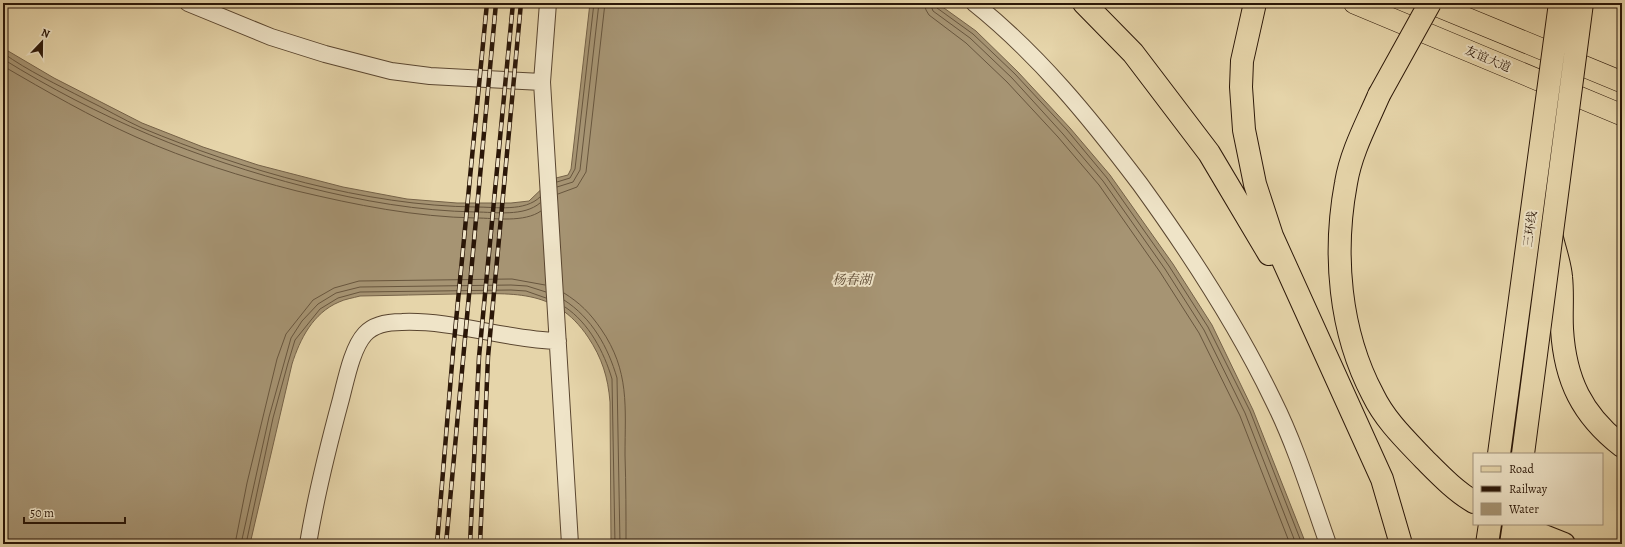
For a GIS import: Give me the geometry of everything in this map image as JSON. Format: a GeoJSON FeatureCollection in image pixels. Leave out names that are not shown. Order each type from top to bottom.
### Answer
{"type":"FeatureCollection","features":[{"type":"Feature","properties":{"kind":"highway"},"geometry":{"type":"LineString","coordinates":[[1084,3],[1133,54],[1209,153],[1310,323]]}},
{"type":"Feature","properties":{"kind":"highway"},"geometry":{"type":"LineString","coordinates":[[1255,3],[1242,61],[1241,87],[1244,130],[1255,184],[1272,236],[1310,323],[1382,479],[1401,544]]}},
{"type":"Feature","properties":{"kind":"highway"},"geometry":{"type":"LineString","coordinates":[[1430,3],[1379,95],[1358,143],[1346,181],[1339,230],[1340,284],[1354,349],[1373,396],[1398,432],[1437,472],[1473,501]]}},
{"type":"Feature","properties":{"kind":"highway","name":"三环线"},"geometry":{"type":"LineString","coordinates":[[1499,453],[1560,3]]}},
{"type":"Feature","properties":{"kind":"highway","name":"三环线"},"geometry":{"type":"LineString","coordinates":[[1523,453],[1582,3]]}},
{"type":"Feature","properties":{"kind":"highway"},"geometry":{"type":"LineString","coordinates":[[1552,238],[1561,277],[1562,330],[1564,349],[1573,384],[1588,414],[1601,429],[1622,446]]}},
{"type":"Feature","properties":{"kind":"highway"},"geometry":{"type":"LineString","coordinates":[[1487,544],[1490,525]]}},
{"type":"Feature","properties":{"kind":"highway"},"geometry":{"type":"LineString","coordinates":[[1511,544],[1514,525]]}},
{"type":"Feature","properties":{"kind":"highway"},"geometry":{"type":"LineString","coordinates":[[1516,525],[1564,544]]}},
{"type":"Feature","properties":{"kind":"main road","name":"友谊大道"},"geometry":{"type":"LineString","coordinates":[[1354,3],[1622,115]]}},
{"type":"Feature","properties":{"kind":"main road"},"geometry":{"type":"LineString","coordinates":[[1430,3],[1622,82]]}},
{"type":"Feature","properties":{"kind":"street"},"geometry":{"type":"LineString","coordinates":[[188,3],[271,37],[325,54],[391,71],[430,76],[542,82]]}},
{"type":"Feature","properties":{"kind":"street"},"geometry":{"type":"LineString","coordinates":[[548,3],[542,82],[570,544]]}},
{"type":"Feature","properties":{"kind":"street"},"geometry":{"type":"LineString","coordinates":[[974,3],[997,22],[1060,82],[1100,130],[1180,238],[1236,329],[1274,400],[1306,479],[1328,544]]}},
{"type":"Feature","properties":{"kind":"street"},"geometry":{"type":"LineString","coordinates":[[308,544],[315,504],[344,388],[358,345],[362,337],[371,328],[389,323],[431,323],[539,341],[558,338]]}},
{"type":"Feature","properties":{"kind":"water","name":"杨春湖"},"geometry":{"type":"Polygon","coordinates":[[[590,3],[937,3],[976,31],[1018,72],[1070,128],[1110,175],[1173,264],[1212,325],[1253,410],[1306,544],[611,544],[610,402],[608,384],[601,360],[588,337],[575,321],[561,309],[546,301],[513,294],[457,294],[360,296],[341,301],[330,307],[315,320],[299,345],[292,364],[250,544],[3,544],[3,48],[54,78],[142,123],[203,147],[258,165],[343,187],[407,199],[457,203],[511,203],[529,201],[552,179],[568,175],[571,169],[590,3]]]}},
{"type":"Feature","properties":{"kind":"railway"},"geometry":{"type":"LineString","coordinates":[[437,544],[453,352],[487,3]]}},
{"type":"Feature","properties":{"kind":"railway"},"geometry":{"type":"LineString","coordinates":[[446,544],[496,3]]}},
{"type":"Feature","properties":{"kind":"railway"},"geometry":{"type":"LineString","coordinates":[[470,544],[479,357],[513,3]]}},
{"type":"Feature","properties":{"kind":"railway"},"geometry":{"type":"LineString","coordinates":[[480,544],[488,357],[521,3]]}}]}
